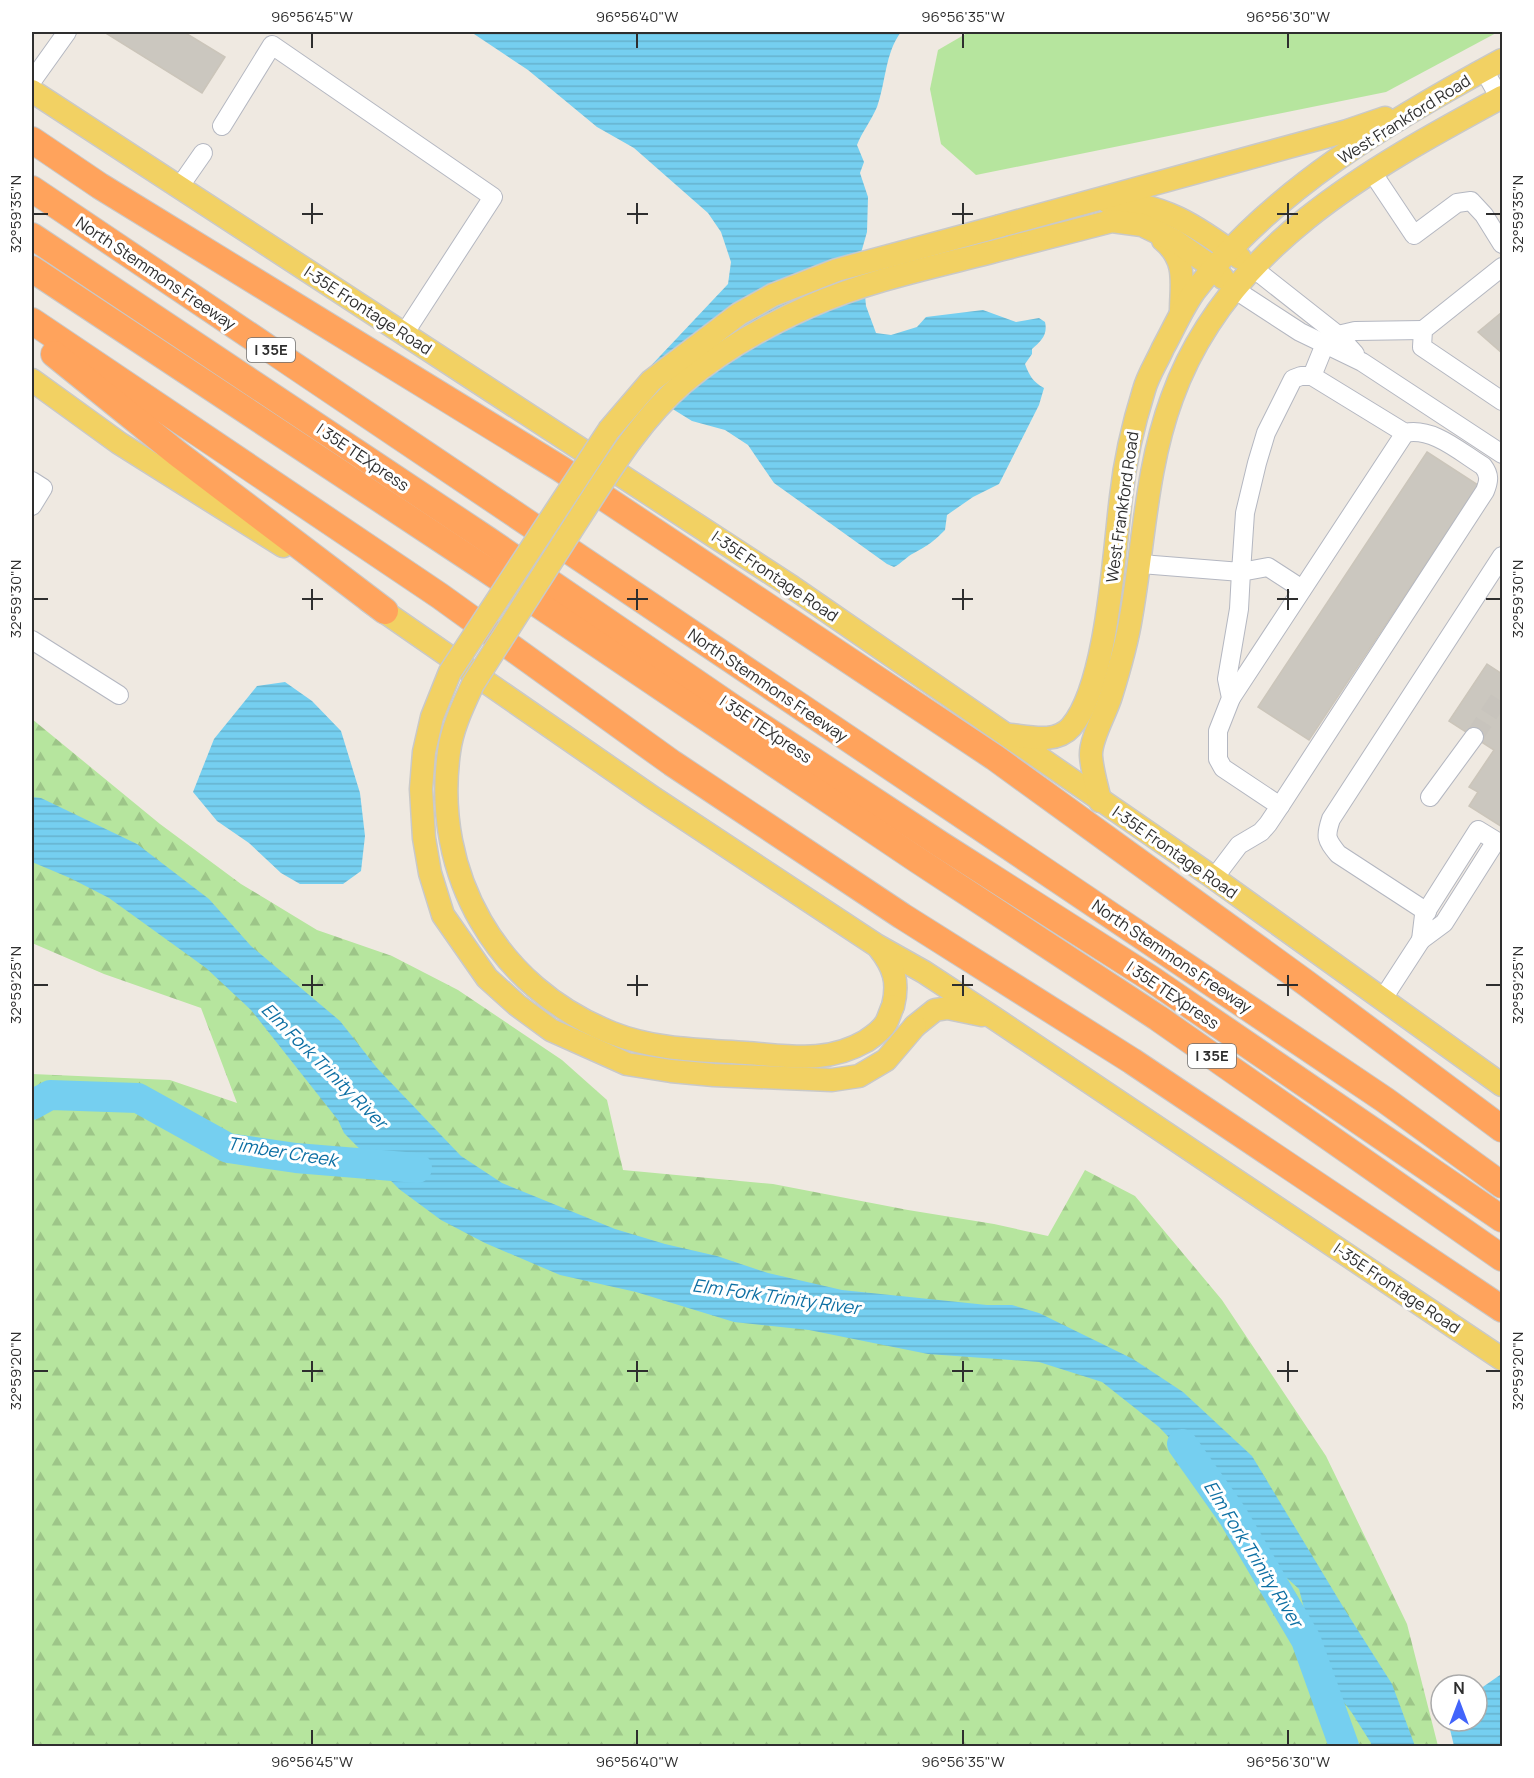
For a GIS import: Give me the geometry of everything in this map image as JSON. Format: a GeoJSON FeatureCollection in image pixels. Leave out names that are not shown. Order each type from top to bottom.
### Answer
{"type":"FeatureCollection","features":[{"type":"Feature","properties":{"kind":"highway"},"geometry":{"type":"LineString","coordinates":[[32,140],[100,186],[561,469],[994,757],[1306,982],[1503,1129]]}},
{"type":"Feature","properties":{"kind":"highway","name":"North Stemmons Freeway"},"geometry":{"type":"LineString","coordinates":[[32,189],[1385,1100],[1503,1185]]}},
{"type":"Feature","properties":{"kind":"highway","name":"I 35E TEXpress"},"geometry":{"type":"LineString","coordinates":[[32,236],[488,540],[723,716],[940,844],[1140,972],[1503,1219]]}},
{"type":"Feature","properties":{"kind":"highway","name":"I 35E"},"geometry":{"type":"LineString","coordinates":[[32,269],[487,570],[723,716],[916,860],[1158,1018],[1503,1258]]}},
{"type":"Feature","properties":{"kind":"highway"},"geometry":{"type":"LineString","coordinates":[[32,321],[440,596],[672,763],[902,916],[1132,1061],[1503,1309]]}},
{"type":"Feature","properties":{"kind":"highway"},"geometry":{"type":"LineString","coordinates":[[32,334],[178,454],[385,611]]}},
{"type":"Feature","properties":{"kind":"main road","name":"West Frankford Road"},"geometry":{"type":"LineString","coordinates":[[1007,735],[1048,739],[1070,729],[1081,711],[1095,678],[1130,439],[1145,386],[1193,294],[1229,250],[1291,195],[1355,147],[1493,65]]}},
{"type":"Feature","properties":{"kind":"main road","name":"I-35E Frontage Road"},"geometry":{"type":"LineString","coordinates":[[32,91],[792,587],[1214,878],[1503,1085]]}},
{"type":"Feature","properties":{"kind":"main road","name":"West Frankford Road"},"geometry":{"type":"LineString","coordinates":[[1100,801],[1091,754],[1111,696],[1129,632],[1152,467],[1171,399],[1194,346],[1217,310],[1234,289],[1287,234],[1372,172],[1430,136],[1502,99]]}},
{"type":"Feature","properties":{"kind":"main road"},"geometry":{"type":"LineString","coordinates":[[994,1018],[948,1008],[935,1010],[915,1026],[886,1060],[859,1076],[832,1080],[714,1075],[638,1066],[590,1049],[551,1030],[517,1005],[487,978],[443,915],[430,873],[424,837],[422,789],[424,753],[432,717],[450,672],[609,430],[651,381],[739,314],[773,295],[837,270],[1347,131],[1429,102]]}},
{"type":"Feature","properties":{"kind":"main road"},"geometry":{"type":"LineString","coordinates":[[1083,202],[1130,202],[1164,211],[1189,222],[1253,268]]}},
{"type":"Feature","properties":{"kind":"main road"},"geometry":{"type":"LineString","coordinates":[[876,945],[889,960],[894,971],[896,995],[885,1025],[870,1039],[849,1051],[821,1058],[679,1049],[646,1044],[611,1033],[576,1015],[523,975],[497,948],[476,914],[458,873],[449,832],[447,791],[449,751],[458,717],[473,684],[624,448],[655,411],[683,384],[724,352],[762,329],[812,305],[877,282],[1112,221],[1142,225],[1175,241],[1214,268],[1234,289]]}},
{"type":"Feature","properties":{"kind":"main road"},"geometry":{"type":"LineString","coordinates":[[1148,228],[1170,246],[1180,263],[1182,314]]}},
{"type":"Feature","properties":{"kind":"main road","name":"I-35E Frontage Road"},"geometry":{"type":"LineString","coordinates":[[32,380],[119,443],[385,611],[652,798],[876,945],[924,972],[994,1018],[1503,1359]]}},
{"type":"Feature","properties":{"kind":"main road"},"geometry":{"type":"LineString","coordinates":[[1114,560],[1140,564]]}},
{"type":"Feature","properties":{"kind":"lane"},"geometry":{"type":"LineString","coordinates":[[32,81],[67,32]]}},
{"type":"Feature","properties":{"kind":"lane"},"geometry":{"type":"LineString","coordinates":[[222,126],[278,38],[493,197],[404,334]]}},
{"type":"Feature","properties":{"kind":"lane"},"geometry":{"type":"LineString","coordinates":[[1493,65],[1502,99]]}},
{"type":"Feature","properties":{"kind":"lane"},"geometry":{"type":"LineString","coordinates":[[180,186],[203,153]]}},
{"type":"Feature","properties":{"kind":"lane"},"geometry":{"type":"LineString","coordinates":[[1372,172],[1414,235],[1457,203],[1471,201],[1484,215],[1503,244]]}},
{"type":"Feature","properties":{"kind":"lane"},"geometry":{"type":"LineString","coordinates":[[1234,289],[1300,332],[1331,340],[1355,331],[1423,330],[1503,267]]}},
{"type":"Feature","properties":{"kind":"lane"},"geometry":{"type":"LineString","coordinates":[[1253,268],[1331,340],[1503,454]]}},
{"type":"Feature","properties":{"kind":"lane"},"geometry":{"type":"LineString","coordinates":[[1423,330],[1422,347],[1503,401]]}},
{"type":"Feature","properties":{"kind":"lane"},"geometry":{"type":"LineString","coordinates":[[1312,376],[1331,340]]}},
{"type":"Feature","properties":{"kind":"lane"},"geometry":{"type":"LineString","coordinates":[[1214,878],[1239,845],[1261,832],[1280,806],[1485,491],[1488,473],[1483,466],[1428,433],[1416,431],[1405,433],[1312,376],[1293,379],[1266,433],[1245,513],[1239,609],[1227,679],[1231,698]]}},
{"type":"Feature","properties":{"kind":"lane"},"geometry":{"type":"LineString","coordinates":[[1280,806],[1223,768],[1218,759],[1218,730],[1231,698],[1405,433]]}},
{"type":"Feature","properties":{"kind":"lane"},"geometry":{"type":"LineString","coordinates":[[32,480],[43,488],[32,506]]}},
{"type":"Feature","properties":{"kind":"lane"},"geometry":{"type":"LineString","coordinates":[[1427,912],[1338,854],[1327,841],[1327,830],[1331,819],[1503,556]]}},
{"type":"Feature","properties":{"kind":"lane"},"geometry":{"type":"LineString","coordinates":[[1140,564],[1241,572],[1268,567],[1302,589]]}},
{"type":"Feature","properties":{"kind":"lane"},"geometry":{"type":"LineString","coordinates":[[32,640],[119,695]]}},
{"type":"Feature","properties":{"kind":"lane"},"geometry":{"type":"LineString","coordinates":[[1430,798],[1474,737]]}},
{"type":"Feature","properties":{"kind":"lane"},"geometry":{"type":"LineString","coordinates":[[1382,1000],[1421,940],[1444,923],[1496,841],[1478,830],[1424,915],[1421,940]]}},
{"type":"Feature","properties":{"kind":"green space"},"geometry":{"type":"Polygon","coordinates":[[[969,32],[1498,32],[1386,92],[976,175],[941,144],[930,89],[938,50],[969,32]]]}},
{"type":"Feature","properties":{"kind":"green space"},"geometry":{"type":"Polygon","coordinates":[[[32,719],[160,824],[241,884],[317,930],[392,956],[458,990],[562,1060],[607,1100],[623,1170],[773,1184],[1048,1236],[1085,1170],[1135,1196],[1222,1300],[1326,1456],[1407,1624],[1429,1711],[1429,1733],[1435,1733],[1438,1746],[32,1746],[32,1074],[170,1080],[237,1103],[201,1008],[104,974],[32,943],[32,719]]]}},
{"type":"Feature","properties":{"kind":"water"},"geometry":{"type":"Polygon","coordinates":[[[471,32],[901,32],[889,58],[877,107],[857,145],[864,162],[860,173],[868,197],[867,232],[861,253],[866,306],[876,333],[891,335],[917,327],[926,317],[983,310],[1016,322],[1039,318],[1045,322],[1045,334],[1032,349],[1032,354],[1025,364],[1032,378],[1044,388],[1039,405],[999,484],[973,497],[947,515],[945,530],[941,534],[894,567],[774,483],[748,445],[725,430],[692,421],[671,408],[645,372],[728,284],[731,262],[721,232],[708,213],[634,148],[597,127],[528,70],[471,32]]]}},
{"type":"Feature","properties":{"kind":"water"},"geometry":{"type":"Polygon","coordinates":[[[285,682],[312,701],[341,731],[360,793],[365,836],[361,871],[343,884],[300,884],[281,873],[249,843],[217,821],[193,792],[214,739],[257,686],[285,682]]]}},
{"type":"Feature","properties":{"kind":"water"},"geometry":{"type":"Polygon","coordinates":[[[32,797],[41,798],[137,844],[209,899],[251,946],[340,1021],[377,1068],[461,1156],[502,1183],[615,1229],[717,1256],[768,1273],[842,1290],[987,1305],[1012,1305],[1039,1313],[1133,1359],[1183,1392],[1252,1456],[1392,1684],[1415,1746],[1370,1746],[1371,1743],[1352,1713],[1311,1664],[1305,1637],[1305,1612],[1299,1589],[1261,1550],[1250,1530],[1214,1485],[1159,1427],[1102,1382],[1039,1362],[928,1354],[809,1330],[734,1322],[636,1292],[560,1275],[485,1243],[441,1220],[399,1189],[344,1133],[338,1120],[251,1010],[206,968],[109,898],[32,862],[32,797]]]}},
{"type":"Feature","properties":{"kind":"water"},"geometry":{"type":"Polygon","coordinates":[[[1500,1675],[1502,1678],[1502,1746],[1454,1746],[1451,1733],[1489,1733],[1489,1683],[1500,1675]]]}},
{"type":"Feature","properties":{"kind":"building"},"geometry":{"type":"Polygon","coordinates":[[[104,32],[184,32],[225,57],[202,93],[104,32]]]}},
{"type":"Feature","properties":{"kind":"building"},"geometry":{"type":"Polygon","coordinates":[[[1502,312],[1502,353],[1478,332],[1502,312]]]}},
{"type":"Feature","properties":{"kind":"building"},"geometry":{"type":"Polygon","coordinates":[[[1427,452],[1478,485],[1309,740],[1258,707],[1427,452]]]}},
{"type":"Feature","properties":{"kind":"building"},"geometry":{"type":"Polygon","coordinates":[[[1487,664],[1502,674],[1502,827],[1469,806],[1478,792],[1469,787],[1494,750],[1449,721],[1487,664]]]}},
{"type":"Feature","properties":{"kind":"waterway","name":"Timber Creek"},"geometry":{"type":"LineString","coordinates":[[32,1105],[50,1095],[138,1098],[228,1148],[296,1158],[417,1168]]}},
{"type":"Feature","properties":{"kind":"waterway","name":"Elm Fork Trinity River"},"geometry":{"type":"LineString","coordinates":[[1182,1444],[1233,1516],[1306,1640],[1344,1746]]}},
{"type":"Feature","properties":{"kind":"tunnel"},"geometry":{"type":"LineString","coordinates":[[1474,737],[1502,694]]}}]}
